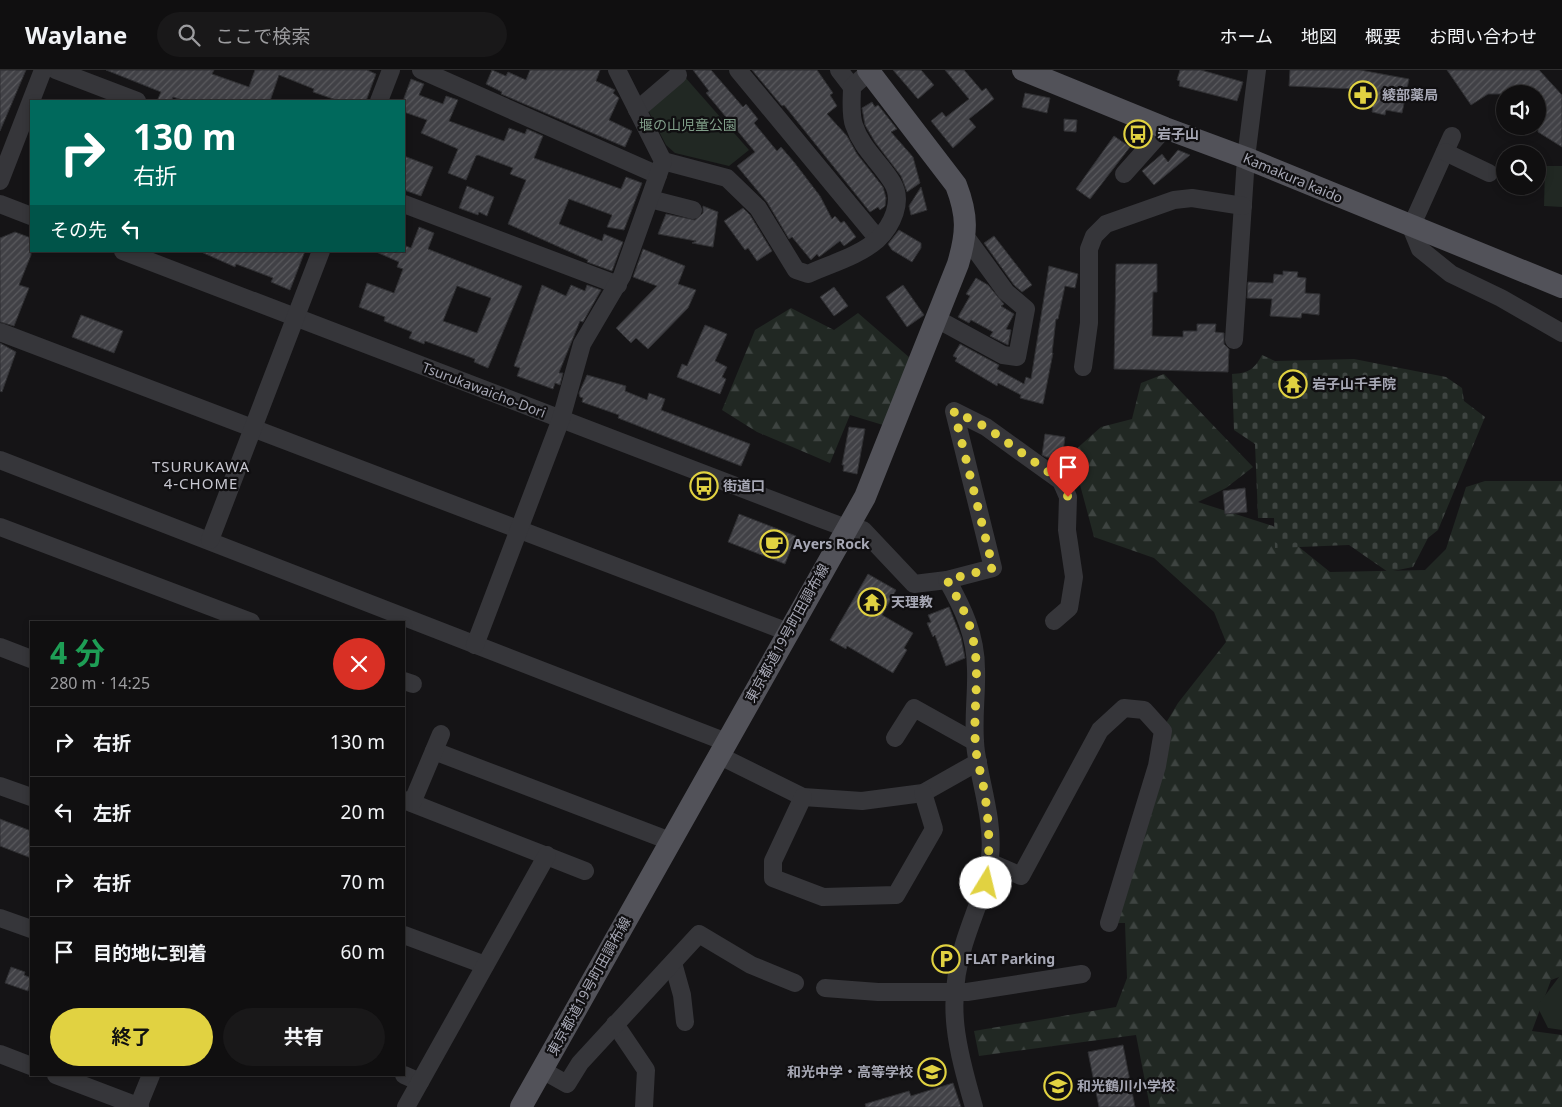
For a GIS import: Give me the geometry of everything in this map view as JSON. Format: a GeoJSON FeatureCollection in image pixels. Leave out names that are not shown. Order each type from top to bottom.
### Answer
{"type":"FeatureCollection","features":[{"type":"Feature","properties":{"kind":"main road","name":"Kamakura kaido"},"geometry":{"type":"LineString","coordinates":[[1023,70],[1165,128],[1246,158],[1411,227],[1562,287]]}},
{"type":"Feature","properties":{"kind":"main road","name":"東京都道19号町田調布線"},"geometry":{"type":"LineString","coordinates":[[521,1107],[868,489],[958,264],[966,238],[966,221],[963,202],[956,185],[869,71]]}},
{"type":"Feature","properties":{"kind":"street"},"geometry":{"type":"LineString","coordinates":[[31,100],[43,70]]}},
{"type":"Feature","properties":{"kind":"street"},"geometry":{"type":"LineString","coordinates":[[56,70],[133,100]]}},
{"type":"Feature","properties":{"kind":"street"},"geometry":{"type":"LineString","coordinates":[[379,100],[391,70]]}},
{"type":"Feature","properties":{"kind":"street"},"geometry":{"type":"LineString","coordinates":[[421,70],[661,168],[727,178],[758,208],[796,270],[808,274],[867,247],[878,239],[897,208],[897,196],[893,182],[861,143],[853,122],[852,87],[839,70]]}},
{"type":"Feature","properties":{"kind":"street"},"geometry":{"type":"LineString","coordinates":[[475,644],[560,419],[582,344],[618,285],[661,168],[637,110],[617,70]]}},
{"type":"Feature","properties":{"kind":"street"},"geometry":{"type":"LineString","coordinates":[[738,70],[878,239]]}},
{"type":"Feature","properties":{"kind":"street"},"geometry":{"type":"LineString","coordinates":[[1234,340],[1246,158],[1257,70]]}},
{"type":"Feature","properties":{"kind":"street"},"geometry":{"type":"LineString","coordinates":[[852,87],[869,71]]}},
{"type":"Feature","properties":{"kind":"street"},"geometry":{"type":"LineString","coordinates":[[637,110],[678,75]]}},
{"type":"Feature","properties":{"kind":"street"},"geometry":{"type":"LineString","coordinates":[[0,181],[30,104]]}},
{"type":"Feature","properties":{"kind":"street"},"geometry":{"type":"LineString","coordinates":[[1124,174],[1165,128]]}},
{"type":"Feature","properties":{"kind":"street"},"geometry":{"type":"LineString","coordinates":[[1489,173],[1449,144],[1411,227],[1420,249],[1451,274],[1527,312],[1562,333]]}},
{"type":"Feature","properties":{"kind":"street"},"geometry":{"type":"LineString","coordinates":[[1083,368],[1089,322],[1089,249],[1094,236],[1106,224],[1174,200],[1192,198],[1243,206]]}},
{"type":"Feature","properties":{"kind":"street"},"geometry":{"type":"LineString","coordinates":[[650,199],[693,210]]}},
{"type":"Feature","properties":{"kind":"street"},"geometry":{"type":"LineString","coordinates":[[0,204],[30,216]]}},
{"type":"Feature","properties":{"kind":"street"},"geometry":{"type":"LineString","coordinates":[[405,204],[618,285]]}},
{"type":"Feature","properties":{"kind":"street"},"geometry":{"type":"LineString","coordinates":[[937,319],[1003,355],[1017,357],[1026,309],[1006,292],[966,238]]}},
{"type":"Feature","properties":{"kind":"street","name":"Tsurukawaicho-Dori"},"geometry":{"type":"LineString","coordinates":[[126,252],[846,528],[864,531],[914,584],[947,580]]}},
{"type":"Feature","properties":{"kind":"street"},"geometry":{"type":"LineString","coordinates":[[210,540],[322,252]]}},
{"type":"Feature","properties":{"kind":"street"},"geometry":{"type":"LineString","coordinates":[[0,332],[788,632]]}},
{"type":"Feature","properties":{"kind":"street"},"geometry":{"type":"LineString","coordinates":[[974,1107],[955,1036],[955,991],[963,946],[986,883],[989,862],[987,816],[976,742],[974,713],[976,668],[973,639],[963,606],[947,580],[993,568],[954,411],[986,427],[1061,481],[1068,493],[1067,530],[1074,577],[1069,608],[1054,621]]}},
{"type":"Feature","properties":{"kind":"street"},"geometry":{"type":"LineString","coordinates":[[0,460],[475,644],[722,749],[803,797],[862,801],[923,793],[978,762]]}},
{"type":"Feature","properties":{"kind":"street"},"geometry":{"type":"LineString","coordinates":[[0,527],[248,621]]}},
{"type":"Feature","properties":{"kind":"street"},"geometry":{"type":"LineString","coordinates":[[0,647],[30,659]]}},
{"type":"Feature","properties":{"kind":"street"},"geometry":{"type":"LineString","coordinates":[[895,738],[914,708],[976,742]]}},
{"type":"Feature","properties":{"kind":"street"},"geometry":{"type":"LineString","coordinates":[[989,862],[1021,876],[1100,730],[1124,708],[1144,710],[1163,731],[1157,766],[1109,923]]}},
{"type":"Feature","properties":{"kind":"street"},"geometry":{"type":"LineString","coordinates":[[585,871],[408,802],[438,742],[670,841]]}},
{"type":"Feature","properties":{"kind":"street"},"geometry":{"type":"LineString","coordinates":[[0,786],[30,797]]}},
{"type":"Feature","properties":{"kind":"street"},"geometry":{"type":"LineString","coordinates":[[803,797],[773,861],[773,878],[823,897],[868,896],[896,894],[934,829],[923,793]]}},
{"type":"Feature","properties":{"kind":"street"},"geometry":{"type":"LineString","coordinates":[[406,1107],[412,1078],[485,965],[547,855]]}},
{"type":"Feature","properties":{"kind":"street"},"geometry":{"type":"LineString","coordinates":[[0,918],[30,929]]}},
{"type":"Feature","properties":{"kind":"street"},"geometry":{"type":"LineString","coordinates":[[542,1070],[567,1084],[580,1063],[699,934],[751,965],[795,983]]}},
{"type":"Feature","properties":{"kind":"street"},"geometry":{"type":"LineString","coordinates":[[405,935],[485,965]]}},
{"type":"Feature","properties":{"kind":"street"},"geometry":{"type":"LineString","coordinates":[[673,964],[682,995],[685,1022]]}},
{"type":"Feature","properties":{"kind":"street"},"geometry":{"type":"LineString","coordinates":[[825,988],[878,992],[968,992],[1082,974]]}},
{"type":"Feature","properties":{"kind":"street"},"geometry":{"type":"LineString","coordinates":[[615,1024],[646,1070],[644,1107]]}},
{"type":"Feature","properties":{"kind":"street"},"geometry":{"type":"LineString","coordinates":[[0,1054],[30,1066]]}},
{"type":"Feature","properties":{"kind":"street"},"geometry":{"type":"LineString","coordinates":[[59,1076],[139,1107],[151,1076]]}},
{"type":"Feature","properties":{"kind":"green space","name":"堰の山児童公園"},"geometry":{"type":"Polygon","coordinates":[[[685,77],[749,150],[729,166],[675,153],[666,145],[648,110],[685,77]]]}},
{"type":"Feature","properties":{"kind":"green space"},"geometry":{"type":"Polygon","coordinates":[[[1546,166],[1562,166],[1562,207],[1544,206],[1546,166]]]}},
{"type":"Feature","properties":{"kind":"green space"},"geometry":{"type":"Polygon","coordinates":[[[791,308],[834,330],[858,313],[910,358],[883,425],[850,415],[830,463],[757,432],[722,410],[755,330],[791,308]]]}},
{"type":"Feature","properties":{"kind":"green space"},"geometry":{"type":"Polygon","coordinates":[[[1262,355],[1275,361],[1354,359],[1446,377],[1462,388],[1464,401],[1485,417],[1438,530],[1428,538],[1413,567],[1388,572],[1349,545],[1275,548],[1274,518],[1258,518],[1255,444],[1234,430],[1232,374],[1250,370],[1262,355]]]}},
{"type":"Feature","properties":{"kind":"green space"},"geometry":{"type":"Polygon","coordinates":[[[1164,374],[1253,467],[1226,488],[1198,502],[1273,526],[1330,572],[1425,570],[1446,549],[1466,487],[1485,481],[1562,481],[1562,976],[1551,980],[1532,1031],[1562,1035],[1562,1107],[1150,1107],[1136,1035],[979,1056],[974,1031],[1116,1007],[1127,978],[1125,923],[1109,923],[1166,723],[1178,703],[1226,642],[1214,612],[1154,558],[1094,537],[1079,481],[1074,451],[1101,427],[1132,419],[1141,383],[1164,374]]]}},
{"type":"Feature","properties":{"kind":"green space"},"geometry":{"type":"Polygon","coordinates":[[[1562,973],[1562,1030],[1548,1028],[1537,1006],[1562,973]]]}},
{"type":"Feature","properties":{"kind":"building"},"geometry":{"type":"Polygon","coordinates":[[[0,70],[26,70],[0,131],[0,70]]]}},
{"type":"Feature","properties":{"kind":"building"},"geometry":{"type":"Polygon","coordinates":[[[106,70],[214,70],[212,74],[249,87],[255,70],[367,70],[376,74],[366,100],[336,100],[313,92],[314,89],[279,75],[270,100],[182,100],[173,97],[172,100],[157,100],[161,92],[106,70]]]}},
{"type":"Feature","properties":{"kind":"building"},"geometry":{"type":"Polygon","coordinates":[[[492,70],[506,76],[508,72],[526,80],[530,70],[600,70],[596,81],[615,90],[613,93],[619,98],[609,120],[632,131],[625,147],[501,94],[502,92],[486,84],[492,70]]]}},
{"type":"Feature","properties":{"kind":"building"},"geometry":{"type":"Polygon","coordinates":[[[693,70],[711,70],[743,107],[746,104],[758,119],[754,123],[777,151],[781,147],[794,162],[820,196],[832,219],[835,216],[841,223],[844,221],[856,237],[844,246],[840,241],[819,257],[817,254],[811,260],[792,237],[789,239],[767,202],[737,166],[755,152],[706,93],[709,91],[693,70]]]}},
{"type":"Feature","properties":{"kind":"building"},"geometry":{"type":"Polygon","coordinates":[[[752,70],[817,70],[833,93],[830,95],[837,106],[827,114],[847,136],[857,154],[883,187],[886,198],[885,206],[880,210],[878,207],[870,212],[784,105],[782,106],[752,70]]]}},
{"type":"Feature","properties":{"kind":"building"},"geometry":{"type":"Polygon","coordinates":[[[893,70],[921,70],[934,85],[918,99],[893,70]]]}},
{"type":"Feature","properties":{"kind":"building"},"geometry":{"type":"Polygon","coordinates":[[[945,70],[964,70],[982,91],[986,88],[994,99],[969,119],[976,127],[953,148],[931,121],[942,112],[946,117],[969,99],[945,70]]]}},
{"type":"Feature","properties":{"kind":"building"},"geometry":{"type":"Polygon","coordinates":[[[1180,70],[1201,70],[1243,82],[1237,101],[1179,86],[1180,81],[1177,80],[1180,70]]]}},
{"type":"Feature","properties":{"kind":"building"},"geometry":{"type":"Polygon","coordinates":[[[1290,70],[1360,70],[1409,79],[1402,113],[1386,110],[1385,115],[1372,112],[1373,107],[1352,104],[1355,89],[1289,86],[1290,70]]]}},
{"type":"Feature","properties":{"kind":"building"},"geometry":{"type":"Polygon","coordinates":[[[1447,70],[1539,70],[1562,95],[1562,147],[1543,135],[1546,135],[1546,85],[1496,85],[1496,94],[1488,94],[1471,105],[1447,70]]]}},
{"type":"Feature","properties":{"kind":"building"},"geometry":{"type":"Polygon","coordinates":[[[411,79],[424,84],[419,95],[443,104],[446,96],[458,100],[449,121],[504,141],[509,128],[525,134],[527,129],[543,136],[534,158],[621,189],[626,177],[642,183],[624,230],[607,227],[612,215],[569,199],[559,224],[602,241],[604,234],[623,242],[612,271],[587,262],[588,260],[508,224],[526,180],[510,174],[513,168],[478,155],[466,180],[448,173],[458,149],[421,133],[427,120],[405,112],[404,98],[411,79]]]}},
{"type":"Feature","properties":{"kind":"building"},"geometry":{"type":"Polygon","coordinates":[[[1025,93],[1050,98],[1047,113],[1022,107],[1025,93]]]}},
{"type":"Feature","properties":{"kind":"building"},"geometry":{"type":"Polygon","coordinates":[[[872,102],[875,107],[878,105],[897,129],[891,132],[913,157],[920,183],[907,192],[901,176],[875,142],[865,125],[862,108],[872,102]]]}},
{"type":"Feature","properties":{"kind":"building"},"geometry":{"type":"Polygon","coordinates":[[[1064,119],[1077,120],[1076,132],[1064,131],[1064,119]]]}},
{"type":"Feature","properties":{"kind":"building"},"geometry":{"type":"Polygon","coordinates":[[[1114,136],[1130,147],[1090,199],[1076,189],[1114,136]]]}},
{"type":"Feature","properties":{"kind":"building"},"geometry":{"type":"Polygon","coordinates":[[[1178,150],[1190,155],[1154,185],[1142,171],[1162,154],[1168,162],[1178,150]]]}},
{"type":"Feature","properties":{"kind":"building"},"geometry":{"type":"Polygon","coordinates":[[[405,156],[433,167],[421,196],[405,190],[405,156]]]}},
{"type":"Feature","properties":{"kind":"building"},"geometry":{"type":"Polygon","coordinates":[[[467,186],[494,197],[487,216],[479,212],[478,215],[459,208],[467,186]]]}},
{"type":"Feature","properties":{"kind":"building"},"geometry":{"type":"Polygon","coordinates":[[[921,187],[927,210],[911,215],[909,206],[921,187]]]}},
{"type":"Feature","properties":{"kind":"building"},"geometry":{"type":"Polygon","coordinates":[[[703,206],[718,212],[713,247],[692,243],[696,241],[658,234],[666,214],[695,220],[703,213],[703,206]]]}},
{"type":"Feature","properties":{"kind":"building"},"geometry":{"type":"Polygon","coordinates":[[[743,208],[750,215],[772,251],[757,261],[748,248],[745,250],[724,221],[743,208]]]}},
{"type":"Feature","properties":{"kind":"building"},"geometry":{"type":"Polygon","coordinates":[[[419,227],[434,233],[428,249],[522,286],[488,368],[474,362],[475,359],[425,341],[424,344],[409,338],[412,332],[384,321],[385,317],[359,307],[367,283],[394,293],[403,269],[397,267],[399,262],[376,252],[405,252],[406,246],[411,248],[419,227]],[[457,286],[443,321],[477,333],[491,298],[457,286]]]}},
{"type":"Feature","properties":{"kind":"building"},"geometry":{"type":"Polygon","coordinates":[[[899,230],[921,243],[921,248],[912,262],[892,250],[888,244],[899,230]]]}},
{"type":"Feature","properties":{"kind":"building"},"geometry":{"type":"Polygon","coordinates":[[[15,232],[30,238],[31,255],[19,285],[29,288],[14,326],[0,322],[0,238],[15,232]]]}},
{"type":"Feature","properties":{"kind":"building"},"geometry":{"type":"Polygon","coordinates":[[[994,236],[1032,285],[1022,292],[1014,285],[984,243],[994,236]]]}},
{"type":"Feature","properties":{"kind":"building"},"geometry":{"type":"Polygon","coordinates":[[[643,249],[685,266],[678,284],[696,290],[688,308],[648,349],[636,338],[631,343],[616,328],[657,286],[633,277],[643,249]]]}},
{"type":"Feature","properties":{"kind":"building"},"geometry":{"type":"Polygon","coordinates":[[[201,252],[305,252],[290,290],[271,282],[273,278],[236,264],[235,267],[201,252]]]}},
{"type":"Feature","properties":{"kind":"building"},"geometry":{"type":"Polygon","coordinates":[[[1116,264],[1157,264],[1157,292],[1153,292],[1152,336],[1183,337],[1183,331],[1197,331],[1197,324],[1216,324],[1215,332],[1224,333],[1224,344],[1229,349],[1228,372],[1114,369],[1116,264]]]}},
{"type":"Feature","properties":{"kind":"building"},"geometry":{"type":"Polygon","coordinates":[[[1049,266],[1078,274],[1075,288],[1065,286],[1058,319],[1056,319],[1053,353],[1043,404],[1020,398],[1021,395],[998,383],[997,386],[955,361],[957,358],[953,356],[960,344],[999,365],[997,369],[1024,384],[1026,377],[1031,379],[1049,266]]]}},
{"type":"Feature","properties":{"kind":"building"},"geometry":{"type":"Polygon","coordinates":[[[1283,271],[1298,272],[1297,277],[1306,278],[1305,293],[1320,294],[1319,315],[1302,313],[1301,318],[1270,316],[1272,299],[1247,298],[1248,282],[1273,283],[1274,274],[1283,275],[1283,271]]]}},
{"type":"Feature","properties":{"kind":"building"},"geometry":{"type":"Polygon","coordinates":[[[976,278],[988,285],[1004,304],[1001,306],[1014,314],[1006,329],[1011,330],[1008,345],[990,336],[993,332],[971,320],[969,323],[958,317],[970,296],[966,294],[976,278]]]}},
{"type":"Feature","properties":{"kind":"building"},"geometry":{"type":"Polygon","coordinates":[[[542,285],[566,296],[571,285],[585,291],[587,285],[601,290],[583,322],[580,321],[559,373],[563,373],[560,385],[555,383],[553,389],[517,376],[520,368],[514,366],[542,285]]]}},
{"type":"Feature","properties":{"kind":"building"},"geometry":{"type":"Polygon","coordinates":[[[903,285],[924,315],[907,327],[886,297],[903,285]]]}},
{"type":"Feature","properties":{"kind":"building"},"geometry":{"type":"Polygon","coordinates":[[[834,287],[848,306],[834,316],[820,297],[834,287]]]}},
{"type":"Feature","properties":{"kind":"building"},"geometry":{"type":"Polygon","coordinates":[[[81,315],[123,331],[114,353],[72,337],[81,315]]]}},
{"type":"Feature","properties":{"kind":"building"},"geometry":{"type":"Polygon","coordinates":[[[705,325],[727,334],[715,361],[727,367],[722,377],[726,379],[720,394],[677,377],[682,364],[687,366],[705,325]]]}},
{"type":"Feature","properties":{"kind":"building"},"geometry":{"type":"Polygon","coordinates":[[[0,343],[16,352],[2,392],[0,391],[0,343]]]}},
{"type":"Feature","properties":{"kind":"building"},"geometry":{"type":"Polygon","coordinates":[[[587,375],[626,386],[625,391],[647,400],[649,393],[665,399],[661,410],[750,444],[741,466],[618,418],[619,415],[582,402],[583,398],[580,397],[579,393],[587,375]]]}},
{"type":"Feature","properties":{"kind":"building"},"geometry":{"type":"Polygon","coordinates":[[[849,427],[865,429],[857,474],[843,471],[844,465],[842,465],[849,427]]]}},
{"type":"Feature","properties":{"kind":"building"},"geometry":{"type":"Polygon","coordinates":[[[1045,434],[1065,437],[1062,459],[1042,455],[1045,434]]]}},
{"type":"Feature","properties":{"kind":"building"},"geometry":{"type":"Polygon","coordinates":[[[1245,488],[1247,512],[1225,514],[1223,491],[1245,488]]]}},
{"type":"Feature","properties":{"kind":"building"},"geometry":{"type":"Polygon","coordinates":[[[739,514],[796,536],[785,564],[728,542],[739,514]]]}},
{"type":"Feature","properties":{"kind":"building"},"geometry":{"type":"Polygon","coordinates":[[[868,574],[896,590],[882,615],[913,633],[904,648],[907,650],[893,673],[847,646],[846,649],[830,640],[868,574]]]}},
{"type":"Feature","properties":{"kind":"building"},"geometry":{"type":"Polygon","coordinates":[[[949,607],[961,637],[965,658],[946,666],[935,635],[933,637],[927,623],[931,622],[928,615],[949,607]]]}},
{"type":"Feature","properties":{"kind":"building"},"geometry":{"type":"Polygon","coordinates":[[[0,819],[30,831],[30,858],[0,846],[0,819]]]}},
{"type":"Feature","properties":{"kind":"building"},"geometry":{"type":"Polygon","coordinates":[[[11,967],[25,972],[24,975],[30,978],[28,991],[5,983],[11,967]]]}},
{"type":"Feature","properties":{"kind":"building"},"geometry":{"type":"Polygon","coordinates":[[[1123,1045],[1135,1107],[1099,1107],[1088,1052],[1123,1045]]]}},
{"type":"Feature","properties":{"kind":"building"},"geometry":{"type":"Polygon","coordinates":[[[953,1083],[961,1107],[866,1107],[865,1104],[909,1091],[911,1096],[953,1083]]]}},
{"type":"Feature","properties":{"kind":"place","name":"綾部薬局"},"geometry":{"type":"Point","coordinates":[1363,95]}},
{"type":"Feature","properties":{"kind":"place","name":"岩子山"},"geometry":{"type":"Point","coordinates":[1138,134]}},
{"type":"Feature","properties":{"kind":"place","name":"岩子山千手院"},"geometry":{"type":"Point","coordinates":[1293,384]}},
{"type":"Feature","properties":{"kind":"place","name":"街道口"},"geometry":{"type":"Point","coordinates":[704,486]}},
{"type":"Feature","properties":{"kind":"place","name":"Ayers Rock"},"geometry":{"type":"Point","coordinates":[774,544]}},
{"type":"Feature","properties":{"kind":"place","name":"天理教"},"geometry":{"type":"Point","coordinates":[872,602]}},
{"type":"Feature","properties":{"kind":"place","name":"FLAT Parking"},"geometry":{"type":"Point","coordinates":[946,959]}},
{"type":"Feature","properties":{"kind":"place","name":"和光中学・高等学校"},"geometry":{"type":"Point","coordinates":[932,1072]}},
{"type":"Feature","properties":{"kind":"place","name":"和光鶴川小学校"},"geometry":{"type":"Point","coordinates":[1058,1086]}},
{"type":"Feature","properties":{"kind":"district","name":"TSURUKAWA 4-CHOME"},"geometry":{"type":"Point","coordinates":[201,476]}},
{"type":"Feature","properties":{"kind":"route"},"geometry":{"type":"LineString","coordinates":[[986,883],[990,855],[983,784],[976,751],[974,713],[976,668],[973,639],[963,606],[947,580],[993,568],[954,411],[986,427],[1061,481],[1068,493],[1068,497]]}}]}
